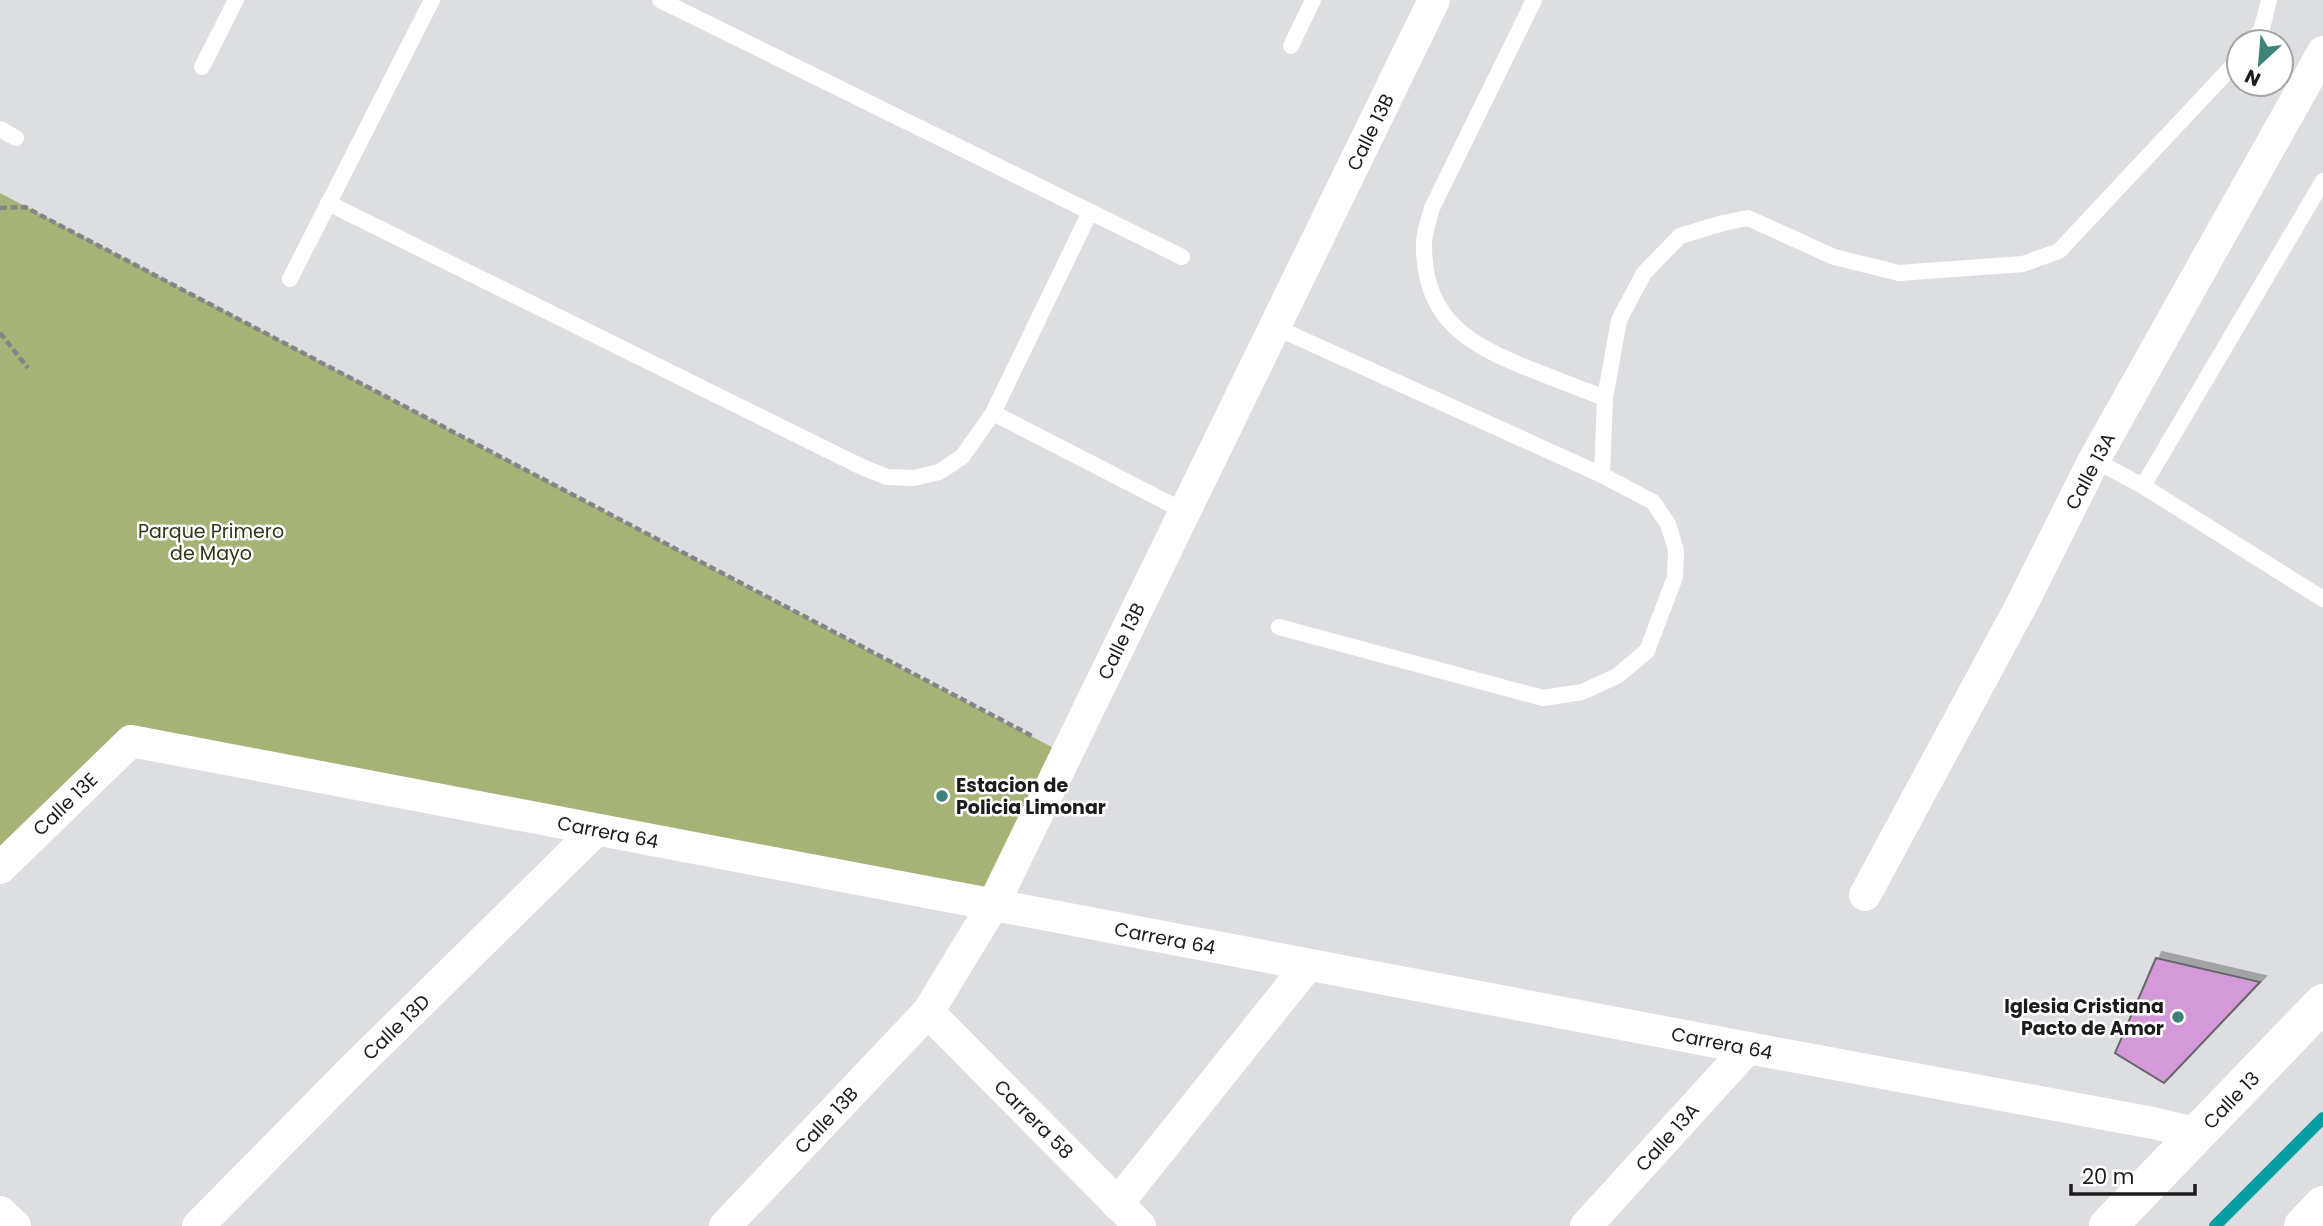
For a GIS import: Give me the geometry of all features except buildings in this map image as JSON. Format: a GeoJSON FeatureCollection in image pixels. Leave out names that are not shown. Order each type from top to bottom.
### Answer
{"type":"FeatureCollection","features":[{"type":"Feature","properties":{"kind":"main road","name":"Calle 13"},"geometry":{"type":"LineString","coordinates":[[2108,1226],[2323,1003]]}},
{"type":"Feature","properties":{"kind":"main road"},"geometry":{"type":"LineString","coordinates":[[2303,1226],[2323,1205]]}},
{"type":"Feature","properties":{"kind":"street","name":"Calle 13B"},"geometry":{"type":"LineString","coordinates":[[725,1226],[928,1012],[993,905],[1434,0]]}},
{"type":"Feature","properties":{"kind":"street","name":"Calle 13A"},"geometry":{"type":"LineString","coordinates":[[1865,895],[2023,602],[2094,460],[2323,52]]}},
{"type":"Feature","properties":{"kind":"street","name":"Carrera 64"},"geometry":{"type":"LineString","coordinates":[[131,741],[2153,1123],[2199,1134]]}},
{"type":"Feature","properties":{"kind":"street","name":"Calle 13E"},"geometry":{"type":"LineString","coordinates":[[0,867],[131,741]]}},
{"type":"Feature","properties":{"kind":"street","name":"Calle 13D"},"geometry":{"type":"LineString","coordinates":[[198,1226],[596,830]]}},
{"type":"Feature","properties":{"kind":"street"},"geometry":{"type":"LineString","coordinates":[[1117,1204],[1308,965]]}},
{"type":"Feature","properties":{"kind":"street","name":"Carrera 58"},"geometry":{"type":"LineString","coordinates":[[928,1012],[1140,1226]]}},
{"type":"Feature","properties":{"kind":"street","name":"Calle 13A"},"geometry":{"type":"LineString","coordinates":[[1586,1226],[1748,1048]]}},
{"type":"Feature","properties":{"kind":"street"},"geometry":{"type":"LineString","coordinates":[[0,1212],[15,1226]]}},
{"type":"Feature","properties":{"kind":"lane"},"geometry":{"type":"LineString","coordinates":[[202,67],[236,0]]}},
{"type":"Feature","properties":{"kind":"lane"},"geometry":{"type":"LineString","coordinates":[[290,279],[432,0]]}},
{"type":"Feature","properties":{"kind":"lane"},"geometry":{"type":"LineString","coordinates":[[660,0],[1182,257]]}},
{"type":"Feature","properties":{"kind":"lane"},"geometry":{"type":"LineString","coordinates":[[1291,47],[1313,0]]}},
{"type":"Feature","properties":{"kind":"lane"},"geometry":{"type":"LineString","coordinates":[[1534,0],[1432,208],[1424,242],[1426,277],[1440,310],[1464,337],[1495,355],[1605,398]]}},
{"type":"Feature","properties":{"kind":"lane"},"geometry":{"type":"LineString","coordinates":[[2262,28],[2269,0]]}},
{"type":"Feature","properties":{"kind":"lane"},"geometry":{"type":"LineString","coordinates":[[1602,475],[1605,398],[1619,320],[1644,273],[1680,236],[1748,218],[1835,257],[1899,273],[2023,264],[2059,251],[2225,75]]}},
{"type":"Feature","properties":{"kind":"lane"},"geometry":{"type":"LineString","coordinates":[[0,129],[16,138]]}},
{"type":"Feature","properties":{"kind":"lane"},"geometry":{"type":"LineString","coordinates":[[2143,486],[2323,181]]}},
{"type":"Feature","properties":{"kind":"lane"},"geometry":{"type":"LineString","coordinates":[[328,203],[862,467],[887,477],[914,478],[939,472],[962,457],[993,413],[1090,212]]}},
{"type":"Feature","properties":{"kind":"lane"},"geometry":{"type":"LineString","coordinates":[[1275,327],[1602,475],[1653,502],[1668,524],[1676,550],[1675,577],[1647,651],[1617,676],[1582,692],[1543,698],[1279,627]]}},
{"type":"Feature","properties":{"kind":"lane"},"geometry":{"type":"LineString","coordinates":[[993,413],[1184,511]]}},
{"type":"Feature","properties":{"kind":"lane"},"geometry":{"type":"LineString","coordinates":[[2094,460],[2143,486],[2323,599]]}},
{"type":"Feature","properties":{"kind":"path"},"geometry":{"type":"LineString","coordinates":[[0,208],[25,206],[1065,754]]}},
{"type":"Feature","properties":{"kind":"path"},"geometry":{"type":"LineString","coordinates":[[0,334],[28,368]]}},
{"type":"Feature","properties":{"kind":"green space","name":"Parque Primero de Mayo"},"geometry":{"type":"Polygon","coordinates":[[[0,193],[1065,754],[993,905],[131,741],[0,868],[0,193]]]}},
{"type":"Feature","properties":{"kind":"waterway"},"geometry":{"type":"LineString","coordinates":[[2215,1226],[2323,1118]]}},
{"type":"Feature","properties":{"kind":"place","name":"Estacion de Policia Limonar"},"geometry":{"type":"Point","coordinates":[942,796]}},
{"type":"Feature","properties":{"kind":"place","name":"Iglesia Cristiana Pacto de Amor"},"geometry":{"type":"Point","coordinates":[2178,1017]}}]}
